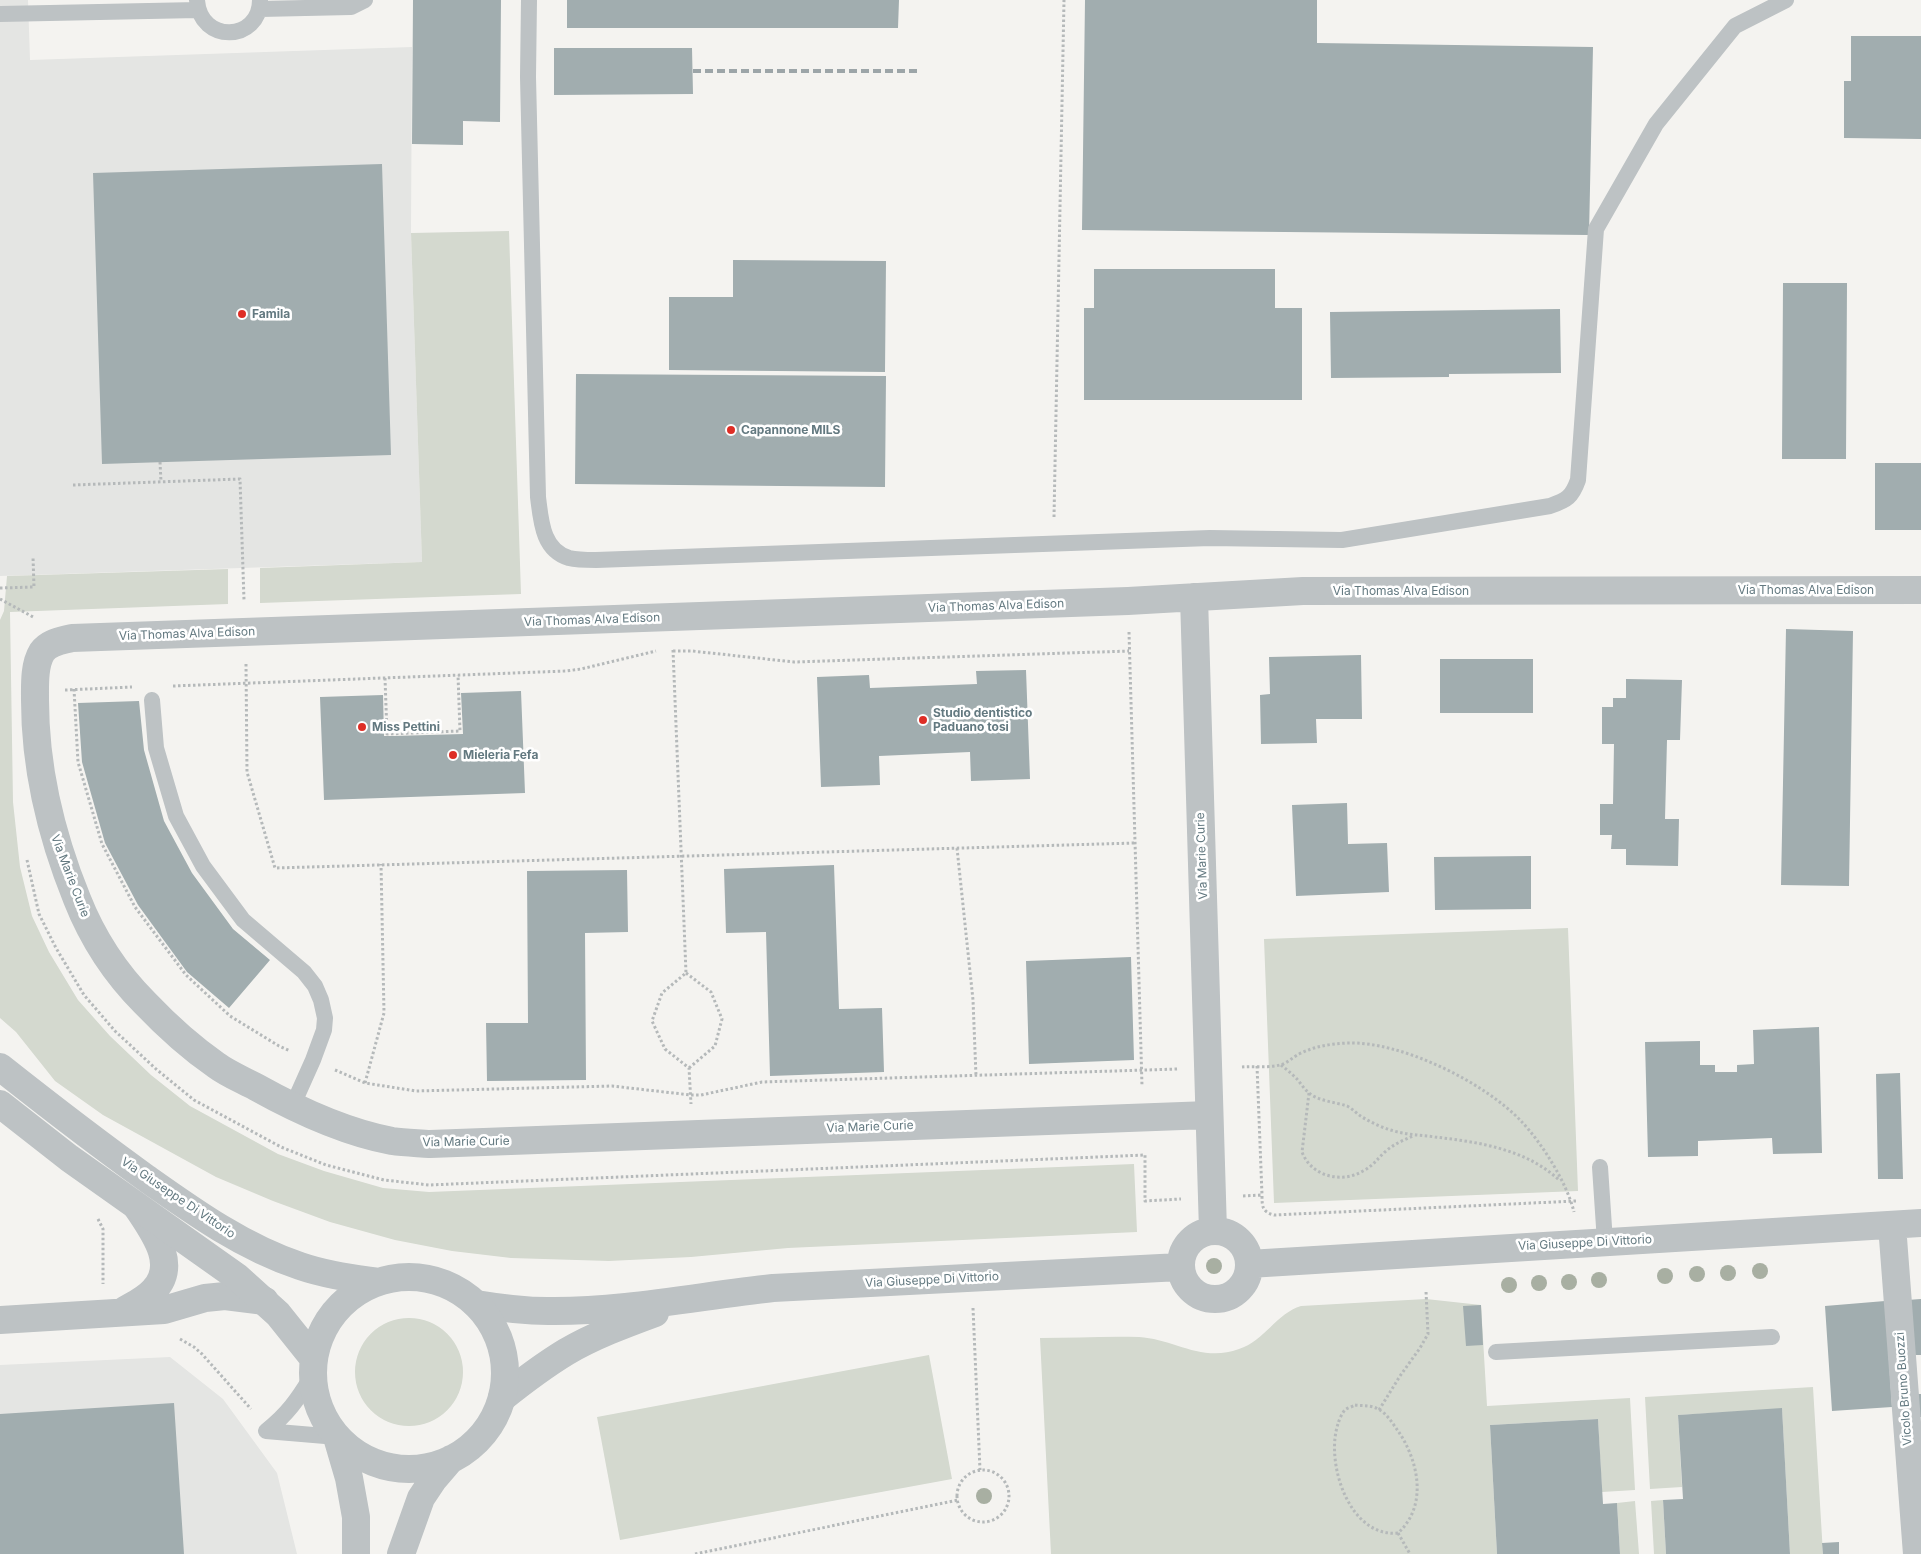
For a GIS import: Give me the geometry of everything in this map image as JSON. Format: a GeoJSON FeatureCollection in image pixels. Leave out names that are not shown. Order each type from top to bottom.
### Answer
{"type":"FeatureCollection","features":[{"type":"Feature","properties":{"kind":"street","name":"Via Thomas Alva Edison"},"geometry":{"type":"LineString","coordinates":[[72,638],[1128,601],[1303,591],[1921,590]]}},
{"type":"Feature","properties":{"kind":"street","name":"Via Marie Curie"},"geometry":{"type":"LineString","coordinates":[[1194,598],[1213,1231]]}},
{"type":"Feature","properties":{"kind":"street","name":"Via Marie Curie"},"geometry":{"type":"LineString","coordinates":[[72,638],[54,642],[41,654],[38,661],[35,690],[37,750],[41,781],[52,827],[77,900],[91,929],[117,972],[144,1003],[182,1039],[217,1066],[292,1107],[339,1126],[374,1136],[430,1144],[1209,1115]]}},
{"type":"Feature","properties":{"kind":"street","name":"Via Giuseppe Di Vittorio"},"geometry":{"type":"LineString","coordinates":[[0,1068],[90,1138],[189,1208],[240,1240],[302,1267],[334,1275],[379,1282]]}},
{"type":"Feature","properties":{"kind":"street"},"geometry":{"type":"LineString","coordinates":[[0,1104],[69,1158],[237,1277],[278,1314],[313,1368]]}},
{"type":"Feature","properties":{"kind":"street"},"geometry":{"type":"LineString","coordinates":[[121,1313],[145,1299],[154,1291],[160,1283],[163,1274],[163,1256],[160,1245],[137,1207]]}},
{"type":"Feature","properties":{"kind":"street","name":"Via Giuseppe Di Vittorio"},"geometry":{"type":"LineString","coordinates":[[1249,1264],[1921,1223]]}},
{"type":"Feature","properties":{"kind":"street","name":"Vicolo Bruno Buozzi"},"geometry":{"type":"LineString","coordinates":[[1892,1225],[1917,1554]]}},
{"type":"Feature","properties":{"kind":"street"},"geometry":{"type":"LineString","coordinates":[[1213,1231],[1224,1232],[1233,1236],[1242,1244],[1247,1253],[1249,1264],[1246,1279],[1236,1292],[1227,1298],[1216,1300],[1205,1299],[1188,1287],[1182,1278],[1180,1267],[1181,1256],[1189,1242],[1202,1233],[1213,1231]]}},
{"type":"Feature","properties":{"kind":"street","name":"Via Giuseppe Di Vittorio"},"geometry":{"type":"LineString","coordinates":[[476,1304],[514,1310],[550,1312],[686,1301],[718,1294],[773,1288],[1180,1267]]}},
{"type":"Feature","properties":{"kind":"street"},"geometry":{"type":"LineString","coordinates":[[401,1554],[421,1498],[432,1480],[451,1460],[469,1448],[483,1434],[495,1417],[502,1398],[505,1378],[504,1358],[498,1338],[489,1320],[476,1304],[459,1291],[440,1282],[420,1278],[399,1278],[379,1282],[359,1291],[329,1319],[319,1338],[313,1368],[315,1394],[327,1425],[353,1451],[371,1461],[391,1467],[411,1469],[432,1466],[451,1460]]}},
{"type":"Feature","properties":{"kind":"street"},"geometry":{"type":"LineString","coordinates":[[0,1320],[164,1310],[205,1298],[225,1296],[265,1301]]}},
{"type":"Feature","properties":{"kind":"street","name":"Via Giuseppe Di Vittorio"},"geometry":{"type":"LineString","coordinates":[[502,1398],[534,1373],[566,1352],[625,1324],[686,1301]]}},
{"type":"Feature","properties":{"kind":"street"},"geometry":{"type":"LineString","coordinates":[[337,1437],[349,1478],[356,1517],[356,1554]]}},
{"type":"Feature","properties":{"kind":"lane"},"geometry":{"type":"LineString","coordinates":[[0,14],[70,6],[198,5],[202,18],[210,26],[221,32],[232,32],[250,25],[260,4],[351,7],[365,0]]}},
{"type":"Feature","properties":{"kind":"lane"},"geometry":{"type":"LineString","coordinates":[[529,0],[528,77],[538,497],[541,523],[549,546],[568,558],[596,560],[1210,538],[1342,540],[1550,506],[1563,502],[1573,493],[1578,480],[1596,229],[1656,124],[1735,26],[1786,0]]}},
{"type":"Feature","properties":{"kind":"lane"},"geometry":{"type":"LineString","coordinates":[[152,700],[156,748],[176,816],[203,866],[243,920],[304,972],[315,986],[321,1000],[325,1018],[324,1030],[292,1107]]}},
{"type":"Feature","properties":{"kind":"lane"},"geometry":{"type":"LineString","coordinates":[[1600,1167],[1605,1242]]}},
{"type":"Feature","properties":{"kind":"lane"},"geometry":{"type":"LineString","coordinates":[[1496,1352],[1772,1337]]}},
{"type":"Feature","properties":{"kind":"lane"},"geometry":{"type":"LineString","coordinates":[[258,1435],[280,1420],[295,1404],[313,1368]]}},
{"type":"Feature","properties":{"kind":"lane"},"geometry":{"type":"LineString","coordinates":[[258,1435],[337,1437]]}},
{"type":"Feature","properties":{"kind":"path"},"geometry":{"type":"LineString","coordinates":[[1053,543],[1064,0]]}},
{"type":"Feature","properties":{"kind":"path"},"geometry":{"type":"LineString","coordinates":[[160,462],[161,482]]}},
{"type":"Feature","properties":{"kind":"path"},"geometry":{"type":"LineString","coordinates":[[72,485],[240,479],[244,606]]}},
{"type":"Feature","properties":{"kind":"path"},"geometry":{"type":"LineString","coordinates":[[0,588],[34,587],[33,557]]}},
{"type":"Feature","properties":{"kind":"path"},"geometry":{"type":"LineString","coordinates":[[1128,601],[1143,1094]]}},
{"type":"Feature","properties":{"kind":"path"},"geometry":{"type":"LineString","coordinates":[[672,618],[686,973]]}},
{"type":"Feature","properties":{"kind":"path"},"geometry":{"type":"LineString","coordinates":[[170,686],[581,669],[654,651],[692,651],[794,662],[1129,651]]}},
{"type":"Feature","properties":{"kind":"path"},"geometry":{"type":"LineString","coordinates":[[246,659],[247,772],[275,868],[1135,843]]}},
{"type":"Feature","properties":{"kind":"path"},"geometry":{"type":"LineString","coordinates":[[385,678],[387,734],[460,731],[458,675]]}},
{"type":"Feature","properties":{"kind":"path"},"geometry":{"type":"LineString","coordinates":[[35,690],[141,687]]}},
{"type":"Feature","properties":{"kind":"path"},"geometry":{"type":"LineString","coordinates":[[74,689],[78,762],[102,844],[135,907],[186,975],[230,1016],[279,1046],[365,1083],[416,1091],[612,1086],[701,1095],[762,1082],[1180,1069]]}},
{"type":"Feature","properties":{"kind":"path"},"geometry":{"type":"LineString","coordinates":[[957,848],[973,1000],[976,1076]]}},
{"type":"Feature","properties":{"kind":"path"},"geometry":{"type":"LineString","coordinates":[[365,1083],[384,1013],[380,864]]}},
{"type":"Feature","properties":{"kind":"path"},"geometry":{"type":"LineString","coordinates":[[686,973],[711,992],[722,1019],[715,1046],[689,1068]]}},
{"type":"Feature","properties":{"kind":"path"},"geometry":{"type":"LineString","coordinates":[[686,973],[662,993],[652,1021],[665,1049],[689,1068],[692,1134]]}},
{"type":"Feature","properties":{"kind":"path"},"geometry":{"type":"LineString","coordinates":[[1242,1067],[1281,1065],[1286,1060],[1311,1048],[1361,1043],[1391,1048],[1421,1059],[1479,1088],[1521,1120],[1550,1158],[1574,1210],[1577,1244]]}},
{"type":"Feature","properties":{"kind":"path"},"geometry":{"type":"LineString","coordinates":[[1281,1065],[1296,1078],[1308,1094],[1350,1108],[1361,1116],[1392,1131],[1413,1136],[1459,1140],[1502,1149],[1550,1171],[1562,1182]]}},
{"type":"Feature","properties":{"kind":"path"},"geometry":{"type":"LineString","coordinates":[[1257,1066],[1262,1195],[1264,1211],[1274,1215],[1602,1200]]}},
{"type":"Feature","properties":{"kind":"path"},"geometry":{"type":"LineString","coordinates":[[1308,1094],[1302,1152],[1305,1160],[1320,1173],[1338,1177],[1350,1176],[1361,1172],[1374,1165],[1388,1149],[1413,1136]]}},
{"type":"Feature","properties":{"kind":"path"},"geometry":{"type":"LineString","coordinates":[[1245,1196],[1262,1195]]}},
{"type":"Feature","properties":{"kind":"path"},"geometry":{"type":"LineString","coordinates":[[96,1216],[100,1220],[103,1229],[103,1291]]}},
{"type":"Feature","properties":{"kind":"path"},"geometry":{"type":"LineString","coordinates":[[971,1278],[980,1470]]}},
{"type":"Feature","properties":{"kind":"path"},"geometry":{"type":"LineString","coordinates":[[1379,1410],[1428,1334],[1426,1291]]}},
{"type":"Feature","properties":{"kind":"path"},"geometry":{"type":"LineString","coordinates":[[178,1338],[202,1354],[255,1414],[258,1435]]}},
{"type":"Feature","properties":{"kind":"path"},"geometry":{"type":"LineString","coordinates":[[1355,1405],[1371,1406],[1387,1416],[1403,1437],[1413,1458],[1417,1480],[1416,1503],[1411,1518],[1398,1533],[1382,1532],[1360,1518],[1349,1503],[1339,1479],[1334,1457],[1334,1435],[1345,1410],[1355,1405]]}},
{"type":"Feature","properties":{"kind":"path"},"geometry":{"type":"LineString","coordinates":[[980,1470],[991,1471],[1001,1477],[1007,1486],[1009,1496],[1007,1507],[1000,1516],[990,1521],[979,1522],[969,1518],[962,1510],[958,1500],[958,1489],[963,1480],[980,1470]]}},
{"type":"Feature","properties":{"kind":"path"},"geometry":{"type":"LineString","coordinates":[[694,1554],[958,1500]]}},
{"type":"Feature","properties":{"kind":"path"},"geometry":{"type":"LineString","coordinates":[[1398,1533],[1410,1554]]}},
{"type":"Feature","properties":{"kind":"shaded area"},"geometry":{"type":"Polygon","coordinates":[[[0,0],[28,0],[30,60],[412,47],[411,233],[422,562],[0,576],[0,0]]]}},
{"type":"Feature","properties":{"kind":"shaded area"},"geometry":{"type":"Polygon","coordinates":[[[509,231],[521,594],[260,603],[260,568],[422,562],[411,233],[509,231]]]}},
{"type":"Feature","properties":{"kind":"shaded area"},"geometry":{"type":"Polygon","coordinates":[[[228,569],[228,604],[10,612],[13,802],[20,867],[32,916],[49,952],[78,1000],[110,1036],[151,1075],[190,1106],[278,1154],[324,1171],[383,1188],[429,1192],[1134,1164],[1137,1232],[788,1248],[691,1257],[609,1261],[511,1258],[452,1251],[395,1240],[330,1222],[216,1177],[103,1115],[55,1081],[16,1032],[0,1018],[0,620],[4,611],[7,576],[228,569]]]}},
{"type":"Feature","properties":{"kind":"shaded area"},"geometry":{"type":"Polygon","coordinates":[[[1568,928],[1578,1191],[1274,1203],[1264,939],[1568,928]]]}},
{"type":"Feature","properties":{"kind":"shaded area"},"geometry":{"type":"Polygon","coordinates":[[[1426,1299],[1481,1305],[1487,1406],[1630,1398],[1635,1490],[1602,1492],[1598,1419],[1490,1425],[1497,1554],[1051,1554],[1040,1338],[1139,1337],[1200,1352],[1226,1353],[1256,1340],[1285,1315],[1301,1306],[1426,1299]]]}},
{"type":"Feature","properties":{"kind":"shaded area"},"geometry":{"type":"Polygon","coordinates":[[[409,1318],[430,1322],[447,1334],[459,1351],[463,1372],[459,1393],[447,1410],[430,1422],[409,1426],[388,1422],[371,1410],[359,1393],[355,1372],[359,1351],[371,1334],[388,1322],[409,1318]]]}},
{"type":"Feature","properties":{"kind":"shaded area"},"geometry":{"type":"Polygon","coordinates":[[[929,1355],[952,1479],[620,1540],[597,1417],[929,1355]]]}},
{"type":"Feature","properties":{"kind":"shaded area"},"geometry":{"type":"Polygon","coordinates":[[[170,1357],[223,1399],[277,1473],[297,1554],[0,1554],[0,1365],[170,1357]]]}},
{"type":"Feature","properties":{"kind":"shaded area"},"geometry":{"type":"Polygon","coordinates":[[[1813,1387],[1823,1554],[1790,1554],[1782,1409],[1678,1415],[1682,1487],[1650,1489],[1645,1397],[1813,1387]]]}},
{"type":"Feature","properties":{"kind":"shaded area"},"geometry":{"type":"Polygon","coordinates":[[[1663,1500],[1666,1554],[1654,1554],[1651,1501],[1663,1500]]]}},
{"type":"Feature","properties":{"kind":"shaded area"},"geometry":{"type":"Polygon","coordinates":[[[1635,1501],[1639,1554],[1620,1554],[1617,1503],[1635,1501]]]}},
{"type":"Feature","properties":{"kind":"building"},"geometry":{"type":"Polygon","coordinates":[[[413,0],[501,0],[500,122],[463,121],[463,145],[412,144],[413,0]]]}},
{"type":"Feature","properties":{"kind":"building"},"geometry":{"type":"Polygon","coordinates":[[[567,0],[899,0],[898,28],[567,28],[567,0]]]}},
{"type":"Feature","properties":{"kind":"building"},"geometry":{"type":"Polygon","coordinates":[[[1085,0],[1317,0],[1317,43],[1593,47],[1589,235],[1082,230],[1085,0]]]}},
{"type":"Feature","properties":{"kind":"building"},"geometry":{"type":"Polygon","coordinates":[[[1851,36],[1921,36],[1921,139],[1844,138],[1844,81],[1851,81],[1851,36]]]}},
{"type":"Feature","properties":{"kind":"building"},"geometry":{"type":"Polygon","coordinates":[[[554,48],[692,48],[693,94],[554,95],[554,48]]]}},
{"type":"Feature","properties":{"kind":"building","name":"Famila"},"geometry":{"type":"Polygon","coordinates":[[[382,164],[391,455],[102,464],[93,173],[382,164]]]}},
{"type":"Feature","properties":{"kind":"building"},"geometry":{"type":"Polygon","coordinates":[[[733,260],[886,261],[885,372],[669,370],[669,297],[733,297],[733,260]]]}},
{"type":"Feature","properties":{"kind":"building"},"geometry":{"type":"Polygon","coordinates":[[[1094,269],[1275,269],[1275,308],[1302,308],[1302,400],[1084,400],[1084,308],[1094,308],[1094,269]]]}},
{"type":"Feature","properties":{"kind":"building"},"geometry":{"type":"Polygon","coordinates":[[[1783,283],[1847,283],[1846,459],[1782,459],[1783,283]]]}},
{"type":"Feature","properties":{"kind":"building"},"geometry":{"type":"Polygon","coordinates":[[[1560,309],[1561,373],[1449,374],[1449,377],[1331,378],[1330,312],[1560,309]]]}},
{"type":"Feature","properties":{"kind":"building","name":"Capannone MILS"},"geometry":{"type":"Polygon","coordinates":[[[576,374],[886,376],[885,487],[575,484],[576,374]]]}},
{"type":"Feature","properties":{"kind":"building"},"geometry":{"type":"Polygon","coordinates":[[[1875,463],[1921,463],[1921,530],[1875,530],[1875,463]]]}},
{"type":"Feature","properties":{"kind":"building"},"geometry":{"type":"Polygon","coordinates":[[[1786,629],[1853,631],[1849,886],[1781,885],[1786,629]]]}},
{"type":"Feature","properties":{"kind":"building"},"geometry":{"type":"Polygon","coordinates":[[[1361,655],[1362,719],[1316,719],[1317,743],[1261,744],[1260,695],[1270,694],[1269,657],[1361,655]]]}},
{"type":"Feature","properties":{"kind":"building"},"geometry":{"type":"Polygon","coordinates":[[[1440,659],[1533,659],[1533,713],[1440,713],[1440,659]]]}},
{"type":"Feature","properties":{"kind":"building","name":"Studio dentistico Paduano tosi"},"geometry":{"type":"Polygon","coordinates":[[[1026,670],[1030,779],[971,781],[970,752],[879,756],[880,785],[821,787],[817,677],[869,675],[870,688],[977,684],[976,671],[1026,670]]]}},
{"type":"Feature","properties":{"kind":"building"},"geometry":{"type":"Polygon","coordinates":[[[1626,679],[1682,680],[1680,740],[1667,740],[1665,819],[1679,819],[1678,866],[1626,865],[1626,849],[1611,849],[1612,835],[1600,835],[1600,804],[1613,804],[1614,744],[1602,744],[1602,707],[1613,707],[1613,698],[1626,698],[1626,679]]]}},
{"type":"Feature","properties":{"kind":"building"},"geometry":{"type":"Polygon","coordinates":[[[521,691],[525,793],[324,800],[320,697],[383,695],[384,736],[463,734],[461,693],[521,691]]]}},
{"type":"Feature","properties":{"kind":"building"},"geometry":{"type":"Polygon","coordinates":[[[139,701],[144,750],[164,821],[192,873],[233,929],[270,960],[229,1008],[187,972],[138,905],[105,843],[82,762],[78,703],[139,701]]]}},
{"type":"Feature","properties":{"kind":"building"},"geometry":{"type":"Polygon","coordinates":[[[1347,803],[1348,844],[1387,843],[1389,892],[1296,896],[1292,805],[1347,803]]]}},
{"type":"Feature","properties":{"kind":"building"},"geometry":{"type":"Polygon","coordinates":[[[1531,856],[1531,909],[1435,910],[1434,857],[1531,856]]]}},
{"type":"Feature","properties":{"kind":"building"},"geometry":{"type":"Polygon","coordinates":[[[834,865],[839,1009],[882,1008],[884,1072],[770,1076],[766,932],[726,933],[724,869],[834,865]]]}},
{"type":"Feature","properties":{"kind":"building"},"geometry":{"type":"Polygon","coordinates":[[[627,870],[628,932],[585,933],[586,1080],[487,1081],[486,1023],[528,1023],[527,871],[627,870]]]}},
{"type":"Feature","properties":{"kind":"building"},"geometry":{"type":"Polygon","coordinates":[[[1131,957],[1134,1060],[1029,1064],[1026,961],[1131,957]]]}},
{"type":"Feature","properties":{"kind":"building"},"geometry":{"type":"Polygon","coordinates":[[[1819,1027],[1822,1153],[1773,1154],[1772,1138],[1698,1141],[1698,1156],[1648,1157],[1645,1042],[1700,1041],[1700,1065],[1715,1065],[1715,1072],[1737,1072],[1737,1065],[1754,1064],[1753,1030],[1819,1027]]]}},
{"type":"Feature","properties":{"kind":"building"},"geometry":{"type":"Polygon","coordinates":[[[1900,1073],[1903,1179],[1878,1179],[1876,1074],[1900,1073]]]}},
{"type":"Feature","properties":{"kind":"building"},"geometry":{"type":"Polygon","coordinates":[[[1921,1299],[1921,1355],[1911,1355],[1907,1300],[1921,1299]]]}},
{"type":"Feature","properties":{"kind":"building"},"geometry":{"type":"Polygon","coordinates":[[[1885,1301],[1892,1407],[1832,1411],[1825,1306],[1885,1301]]]}},
{"type":"Feature","properties":{"kind":"building"},"geometry":{"type":"Polygon","coordinates":[[[1481,1305],[1483,1345],[1466,1346],[1463,1306],[1481,1305]]]}},
{"type":"Feature","properties":{"kind":"building"},"geometry":{"type":"Polygon","coordinates":[[[1914,1394],[1921,1394],[1921,1417],[1916,1417],[1914,1394]]]}},
{"type":"Feature","properties":{"kind":"building"},"geometry":{"type":"Polygon","coordinates":[[[174,1403],[184,1554],[0,1554],[0,1414],[174,1403]]]}},
{"type":"Feature","properties":{"kind":"building"},"geometry":{"type":"Polygon","coordinates":[[[1782,1408],[1790,1554],[1666,1554],[1663,1500],[1683,1499],[1678,1415],[1782,1408]]]}},
{"type":"Feature","properties":{"kind":"building"},"geometry":{"type":"Polygon","coordinates":[[[1598,1419],[1603,1504],[1617,1503],[1620,1554],[1497,1554],[1490,1425],[1598,1419]]]}},
{"type":"Feature","properties":{"kind":"building"},"geometry":{"type":"Polygon","coordinates":[[[1839,1542],[1839,1554],[1823,1554],[1822,1543],[1839,1542]]]}},
{"type":"Feature","properties":{"kind":"railway"},"geometry":{"type":"LineString","coordinates":[[693,71],[917,71]]}},
{"type":"Feature","properties":{"kind":"place","name":"Famila"},"geometry":{"type":"Point","coordinates":[242,314]}},
{"type":"Feature","properties":{"kind":"place","name":"Capannone MILS"},"geometry":{"type":"Point","coordinates":[731,430]}},
{"type":"Feature","properties":{"kind":"place","name":"Studio dentistico Paduano tosi"},"geometry":{"type":"Point","coordinates":[923,720]}},
{"type":"Feature","properties":{"kind":"place","name":"Miss Pettini"},"geometry":{"type":"Point","coordinates":[362,727]}},
{"type":"Feature","properties":{"kind":"place","name":"Mieleria Fefa"},"geometry":{"type":"Point","coordinates":[453,755]}}]}
